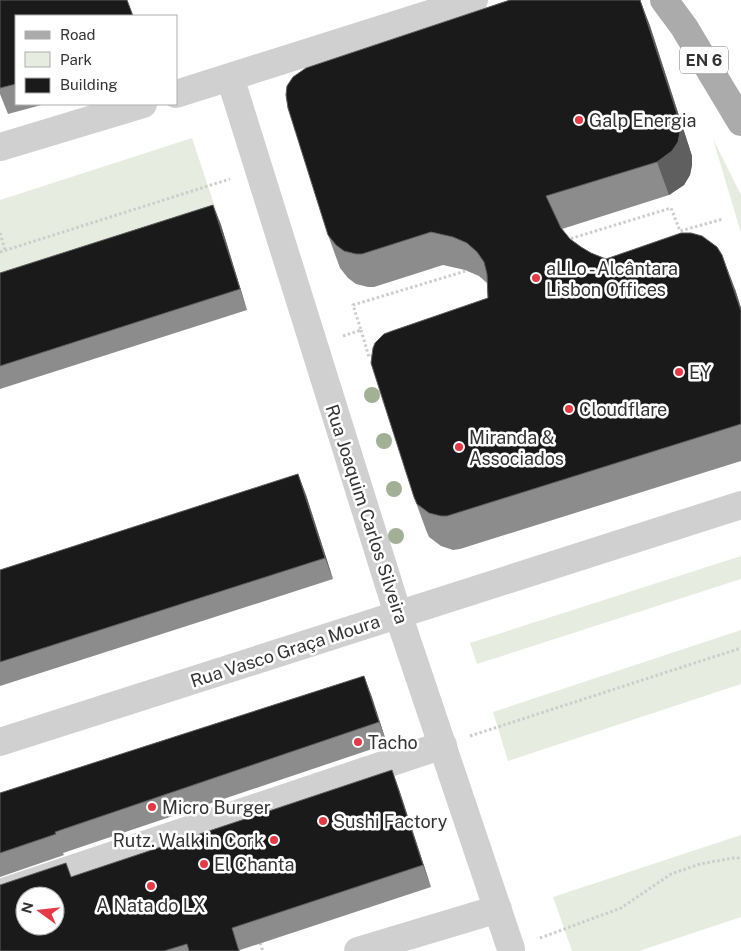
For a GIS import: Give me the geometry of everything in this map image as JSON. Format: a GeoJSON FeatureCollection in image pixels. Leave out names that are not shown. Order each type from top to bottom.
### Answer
{"type":"FeatureCollection","features":[{"type":"Feature","properties":{"kind":"main road","name":"EN 6"},"geometry":{"type":"LineString","coordinates":[[664,0],[684,27],[741,122]]}},
{"type":"Feature","properties":{"kind":"street"},"geometry":{"type":"LineString","coordinates":[[178,93],[474,0]]}},
{"type":"Feature","properties":{"kind":"street","name":"Rua Joaquim Carlos Silveira"},"geometry":{"type":"LineString","coordinates":[[230,77],[398,614],[511,949]]}},
{"type":"Feature","properties":{"kind":"street"},"geometry":{"type":"LineString","coordinates":[[0,147],[140,105]]}},
{"type":"Feature","properties":{"kind":"street","name":"Rua Vasco Graça Moura"},"geometry":{"type":"LineString","coordinates":[[0,742],[741,505]]}},
{"type":"Feature","properties":{"kind":"street"},"geometry":{"type":"LineString","coordinates":[[0,893],[443,745]]}},
{"type":"Feature","properties":{"kind":"street"},"geometry":{"type":"LineString","coordinates":[[358,951],[498,910]]}},
{"type":"Feature","properties":{"kind":"path"},"geometry":{"type":"LineString","coordinates":[[0,252],[259,170]]}},
{"type":"Feature","properties":{"kind":"path"},"geometry":{"type":"LineString","coordinates":[[559,242],[671,208],[682,240]]}},
{"type":"Feature","properties":{"kind":"path"},"geometry":{"type":"LineString","coordinates":[[680,231],[723,219]]}},
{"type":"Feature","properties":{"kind":"path"},"geometry":{"type":"LineString","coordinates":[[0,233],[5,250]]}},
{"type":"Feature","properties":{"kind":"path"},"geometry":{"type":"LineString","coordinates":[[378,354],[369,357],[354,305],[475,268]]}},
{"type":"Feature","properties":{"kind":"path"},"geometry":{"type":"LineString","coordinates":[[314,345],[361,330]]}},
{"type":"Feature","properties":{"kind":"path"},"geometry":{"type":"LineString","coordinates":[[443,745],[741,648]]}},
{"type":"Feature","properties":{"kind":"path"},"geometry":{"type":"LineString","coordinates":[[511,949],[621,908],[671,874],[700,864],[741,858]]}},
{"type":"Feature","properties":{"kind":"path"},"geometry":{"type":"LineString","coordinates":[[260,943],[263,951]]}},
{"type":"Feature","properties":{"kind":"green space"},"geometry":{"type":"Polygon","coordinates":[[[192,138],[221,225],[0,296],[0,200],[192,138]]]}},
{"type":"Feature","properties":{"kind":"green space"},"geometry":{"type":"Polygon","coordinates":[[[713,139],[741,195],[741,233],[713,139]]]}},
{"type":"Feature","properties":{"kind":"green space"},"geometry":{"type":"Polygon","coordinates":[[[741,556],[741,579],[477,664],[470,643],[741,556]]]}},
{"type":"Feature","properties":{"kind":"green space"},"geometry":{"type":"Polygon","coordinates":[[[741,630],[741,684],[508,761],[493,712],[741,630]]]}},
{"type":"Feature","properties":{"kind":"green space"},"geometry":{"type":"Polygon","coordinates":[[[741,835],[741,917],[639,951],[572,951],[553,897],[741,835]]]}},
{"type":"Feature","properties":{"kind":"building"},"geometry":{"type":"Polygon","coordinates":[[[0,0],[127,0],[133,15],[15,15],[15,84],[0,88],[0,0]]]}},
{"type":"Feature","properties":{"kind":"building","name":"aLLo - Alcântara Lisbon Offices"},"geometry":{"type":"Polygon","coordinates":[[[510,0],[640,0],[680,123],[678,142],[672,151],[657,162],[546,196],[561,228],[570,239],[591,253],[606,259],[681,233],[702,236],[717,247],[722,255],[741,311],[741,424],[447,516],[441,516],[429,513],[417,504],[414,497],[371,363],[373,348],[375,343],[384,334],[488,298],[487,274],[484,262],[467,243],[453,237],[431,232],[362,254],[344,251],[336,245],[328,235],[288,108],[287,86],[293,77],[306,68],[510,0]]]}},
{"type":"Feature","properties":{"kind":"building"},"geometry":{"type":"Polygon","coordinates":[[[213,205],[240,289],[0,366],[0,273],[213,205]]]}},
{"type":"Feature","properties":{"kind":"building"},"geometry":{"type":"Polygon","coordinates":[[[298,474],[325,558],[0,662],[0,570],[298,474]]]}},
{"type":"Feature","properties":{"kind":"building"},"geometry":{"type":"Polygon","coordinates":[[[364,676],[379,722],[55,832],[56,834],[0,853],[0,793],[364,676]]]}},
{"type":"Feature","properties":{"kind":"building"},"geometry":{"type":"Polygon","coordinates":[[[392,770],[423,865],[232,928],[239,951],[189,951],[187,944],[164,951],[0,951],[0,885],[66,863],[71,877],[392,770]]]}},
{"type":"Feature","properties":{"kind":"place","name":"Galp Energia"},"geometry":{"type":"Point","coordinates":[579,120]}},
{"type":"Feature","properties":{"kind":"place","name":"aLLo - Alcântara Lisbon Offices"},"geometry":{"type":"Point","coordinates":[536,278]}},
{"type":"Feature","properties":{"kind":"place","name":"EY"},"geometry":{"type":"Point","coordinates":[679,372]}},
{"type":"Feature","properties":{"kind":"place","name":"Cloudflare"},"geometry":{"type":"Point","coordinates":[569,409]}},
{"type":"Feature","properties":{"kind":"place","name":"Miranda & Associados"},"geometry":{"type":"Point","coordinates":[459,447]}},
{"type":"Feature","properties":{"kind":"place","name":"Tacho"},"geometry":{"type":"Point","coordinates":[358,742]}},
{"type":"Feature","properties":{"kind":"place","name":"Micro Burger"},"geometry":{"type":"Point","coordinates":[152,807]}},
{"type":"Feature","properties":{"kind":"place","name":"Sushi Factory"},"geometry":{"type":"Point","coordinates":[323,821]}},
{"type":"Feature","properties":{"kind":"place","name":"Rutz. Walk in Cork"},"geometry":{"type":"Point","coordinates":[274,840]}},
{"type":"Feature","properties":{"kind":"place","name":"El Chanta"},"geometry":{"type":"Point","coordinates":[204,864]}},
{"type":"Feature","properties":{"kind":"place","name":"A Nata do LX"},"geometry":{"type":"Point","coordinates":[151,886]}}]}
